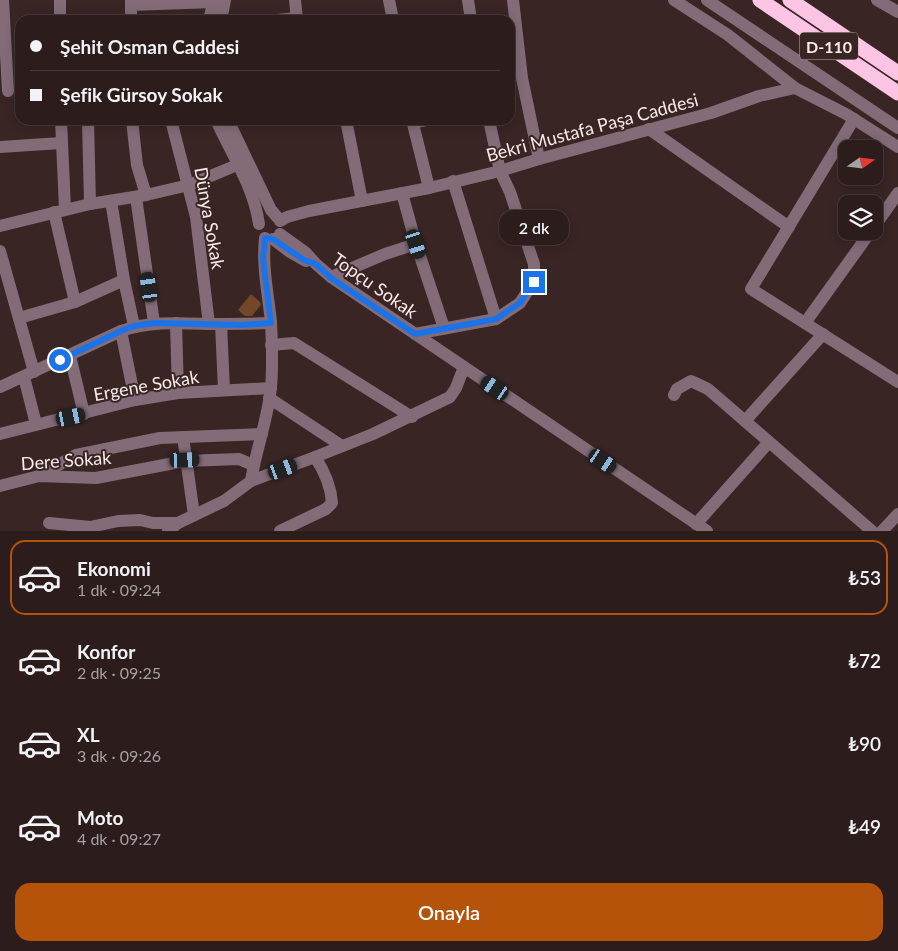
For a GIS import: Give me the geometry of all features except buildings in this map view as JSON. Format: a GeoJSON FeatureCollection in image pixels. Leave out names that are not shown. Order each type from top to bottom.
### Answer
{"type":"FeatureCollection","features":[{"type":"Feature","properties":{"kind":"highway","name":"D-110"},"geometry":{"type":"LineString","coordinates":[[760,0],[898,93]]}},
{"type":"Feature","properties":{"kind":"highway","name":"D-110"},"geometry":{"type":"LineString","coordinates":[[790,0],[898,73]]}},
{"type":"Feature","properties":{"kind":"street"},"geometry":{"type":"LineString","coordinates":[[4,0],[9,90]]}},
{"type":"Feature","properties":{"kind":"street"},"geometry":{"type":"LineString","coordinates":[[60,0],[60,15]]}},
{"type":"Feature","properties":{"kind":"street"},"geometry":{"type":"LineString","coordinates":[[295,0],[297,15]]}},
{"type":"Feature","properties":{"kind":"street"},"geometry":{"type":"LineString","coordinates":[[390,0],[392,15]]}},
{"type":"Feature","properties":{"kind":"street"},"geometry":{"type":"LineString","coordinates":[[468,0],[470,15]]}},
{"type":"Feature","properties":{"kind":"street"},"geometry":{"type":"LineString","coordinates":[[513,0],[514,15]]}},
{"type":"Feature","properties":{"kind":"street"},"geometry":{"type":"LineString","coordinates":[[674,0],[728,35],[795,88],[854,119],[898,147]]}},
{"type":"Feature","properties":{"kind":"street"},"geometry":{"type":"LineString","coordinates":[[707,0],[898,128]]}},
{"type":"Feature","properties":{"kind":"street"},"geometry":{"type":"LineString","coordinates":[[877,0],[897,15]]}},
{"type":"Feature","properties":{"kind":"street"},"geometry":{"type":"LineString","coordinates":[[131,15],[131,2],[218,1]]}},
{"type":"Feature","properties":{"kind":"street"},"geometry":{"type":"LineString","coordinates":[[212,15],[218,1]]}},
{"type":"Feature","properties":{"kind":"street"},"geometry":{"type":"LineString","coordinates":[[218,1],[220,15]]}},
{"type":"Feature","properties":{"kind":"street"},"geometry":{"type":"LineString","coordinates":[[515,53],[516,79],[539,159]]}},
{"type":"Feature","properties":{"kind":"street","name":"Bekri Mustafa Paşa Caddesi"},"geometry":{"type":"LineString","coordinates":[[259,224],[266,216],[270,215],[275,230],[287,217],[429,188],[500,171],[711,113],[759,96],[795,88]]}},
{"type":"Feature","properties":{"kind":"street"},"geometry":{"type":"LineString","coordinates":[[854,119],[751,289],[898,382]]}},
{"type":"Feature","properties":{"kind":"street"},"geometry":{"type":"LineString","coordinates":[[61,125],[59,211],[75,302]]}},
{"type":"Feature","properties":{"kind":"street"},"geometry":{"type":"LineString","coordinates":[[88,125],[90,204]]}},
{"type":"Feature","properties":{"kind":"street"},"geometry":{"type":"LineString","coordinates":[[133,125],[154,323]]}},
{"type":"Feature","properties":{"kind":"street","name":"Dünya Sokak"},"geometry":{"type":"LineString","coordinates":[[172,125],[196,217],[215,324],[224,390]]}},
{"type":"Feature","properties":{"kind":"street"},"geometry":{"type":"LineString","coordinates":[[218,125],[257,210],[260,233],[275,230]]}},
{"type":"Feature","properties":{"kind":"street"},"geometry":{"type":"LineString","coordinates":[[230,125],[272,210],[275,230],[263,259],[271,323],[270,393],[250,481]]}},
{"type":"Feature","properties":{"kind":"street"},"geometry":{"type":"LineString","coordinates":[[347,125],[362,201]]}},
{"type":"Feature","properties":{"kind":"street"},"geometry":{"type":"LineString","coordinates":[[414,125],[429,188]]}},
{"type":"Feature","properties":{"kind":"street"},"geometry":{"type":"LineString","coordinates":[[453,181],[496,319],[520,303],[534,282],[534,264],[510,192],[500,171],[490,125]]}},
{"type":"Feature","properties":{"kind":"street"},"geometry":{"type":"LineString","coordinates":[[649,129],[789,227]]}},
{"type":"Feature","properties":{"kind":"street"},"geometry":{"type":"LineString","coordinates":[[0,147],[61,144]]}},
{"type":"Feature","properties":{"kind":"street"},"geometry":{"type":"LineString","coordinates":[[0,226],[90,204],[141,196],[189,185],[237,165]]}},
{"type":"Feature","properties":{"kind":"street"},"geometry":{"type":"LineString","coordinates":[[402,193],[416,244],[444,328]]}},
{"type":"Feature","properties":{"kind":"street"},"geometry":{"type":"LineString","coordinates":[[883,214],[898,193]]}},
{"type":"Feature","properties":{"kind":"street"},"geometry":{"type":"LineString","coordinates":[[111,201],[124,280],[134,326]]}},
{"type":"Feature","properties":{"kind":"street","name":"Topçu Sokak"},"geometry":{"type":"LineString","coordinates":[[275,230],[305,252],[331,278],[701,527]]}},
{"type":"Feature","properties":{"kind":"street"},"geometry":{"type":"LineString","coordinates":[[805,323],[865,240]]}},
{"type":"Feature","properties":{"kind":"street"},"geometry":{"type":"LineString","coordinates":[[331,278],[385,254],[416,244]]}},
{"type":"Feature","properties":{"kind":"street"},"geometry":{"type":"LineString","coordinates":[[0,251],[19,318],[36,424]]}},
{"type":"Feature","properties":{"kind":"street"},"geometry":{"type":"LineString","coordinates":[[19,318],[75,302],[124,280]]}},
{"type":"Feature","properties":{"kind":"street","name":"Topçu Sokak"},"geometry":{"type":"LineString","coordinates":[[415,334],[496,319]]}},
{"type":"Feature","properties":{"kind":"street"},"geometry":{"type":"LineString","coordinates":[[0,388],[134,326],[154,323],[271,323]]}},
{"type":"Feature","properties":{"kind":"street"},"geometry":{"type":"LineString","coordinates":[[176,323],[178,392]]}},
{"type":"Feature","properties":{"kind":"street"},"geometry":{"type":"LineString","coordinates":[[121,331],[135,400]]}},
{"type":"Feature","properties":{"kind":"street"},"geometry":{"type":"LineString","coordinates":[[745,421],[823,334]]}},
{"type":"Feature","properties":{"kind":"street"},"geometry":{"type":"LineString","coordinates":[[271,345],[294,342],[412,416]]}},
{"type":"Feature","properties":{"kind":"street"},"geometry":{"type":"LineString","coordinates":[[70,356],[84,414]]}},
{"type":"Feature","properties":{"kind":"street"},"geometry":{"type":"LineString","coordinates":[[49,523],[90,527],[118,521],[140,520],[173,527],[224,501],[250,481],[342,446],[412,416],[450,397],[456,388],[464,367]]}},
{"type":"Feature","properties":{"kind":"street"},"geometry":{"type":"LineString","coordinates":[[674,395],[677,389],[691,381],[708,389],[872,531]]}},
{"type":"Feature","properties":{"kind":"street","name":"Ergene Sokak"},"geometry":{"type":"LineString","coordinates":[[0,434],[135,400],[178,392],[224,390],[270,393]]}},
{"type":"Feature","properties":{"kind":"street"},"geometry":{"type":"LineString","coordinates":[[270,393],[342,446]]}},
{"type":"Feature","properties":{"kind":"street"},"geometry":{"type":"LineString","coordinates":[[39,476],[76,454],[160,438],[262,434]]}},
{"type":"Feature","properties":{"kind":"street"},"geometry":{"type":"LineString","coordinates":[[182,437],[194,515]]}},
{"type":"Feature","properties":{"kind":"street"},"geometry":{"type":"LineString","coordinates":[[701,527],[769,442]]}},
{"type":"Feature","properties":{"kind":"street"},"geometry":{"type":"LineString","coordinates":[[280,531],[326,509],[332,503],[328,479],[315,457]]}},
{"type":"Feature","properties":{"kind":"street","name":"Dere Sokak"},"geometry":{"type":"LineString","coordinates":[[0,486],[39,476],[96,478],[185,460],[239,458],[253,466]]}},
{"type":"Feature","properties":{"kind":"street"},"geometry":{"type":"LineString","coordinates":[[882,531],[898,514]]}},
{"type":"Feature","properties":{"kind":"route"},"geometry":{"type":"LineString","coordinates":[[60,360],[134,326],[154,323],[242,325],[271,323],[264,274],[265,238],[273,239],[290,252],[316,264],[331,278],[415,334],[496,319],[520,303],[534,282]]}}]}
